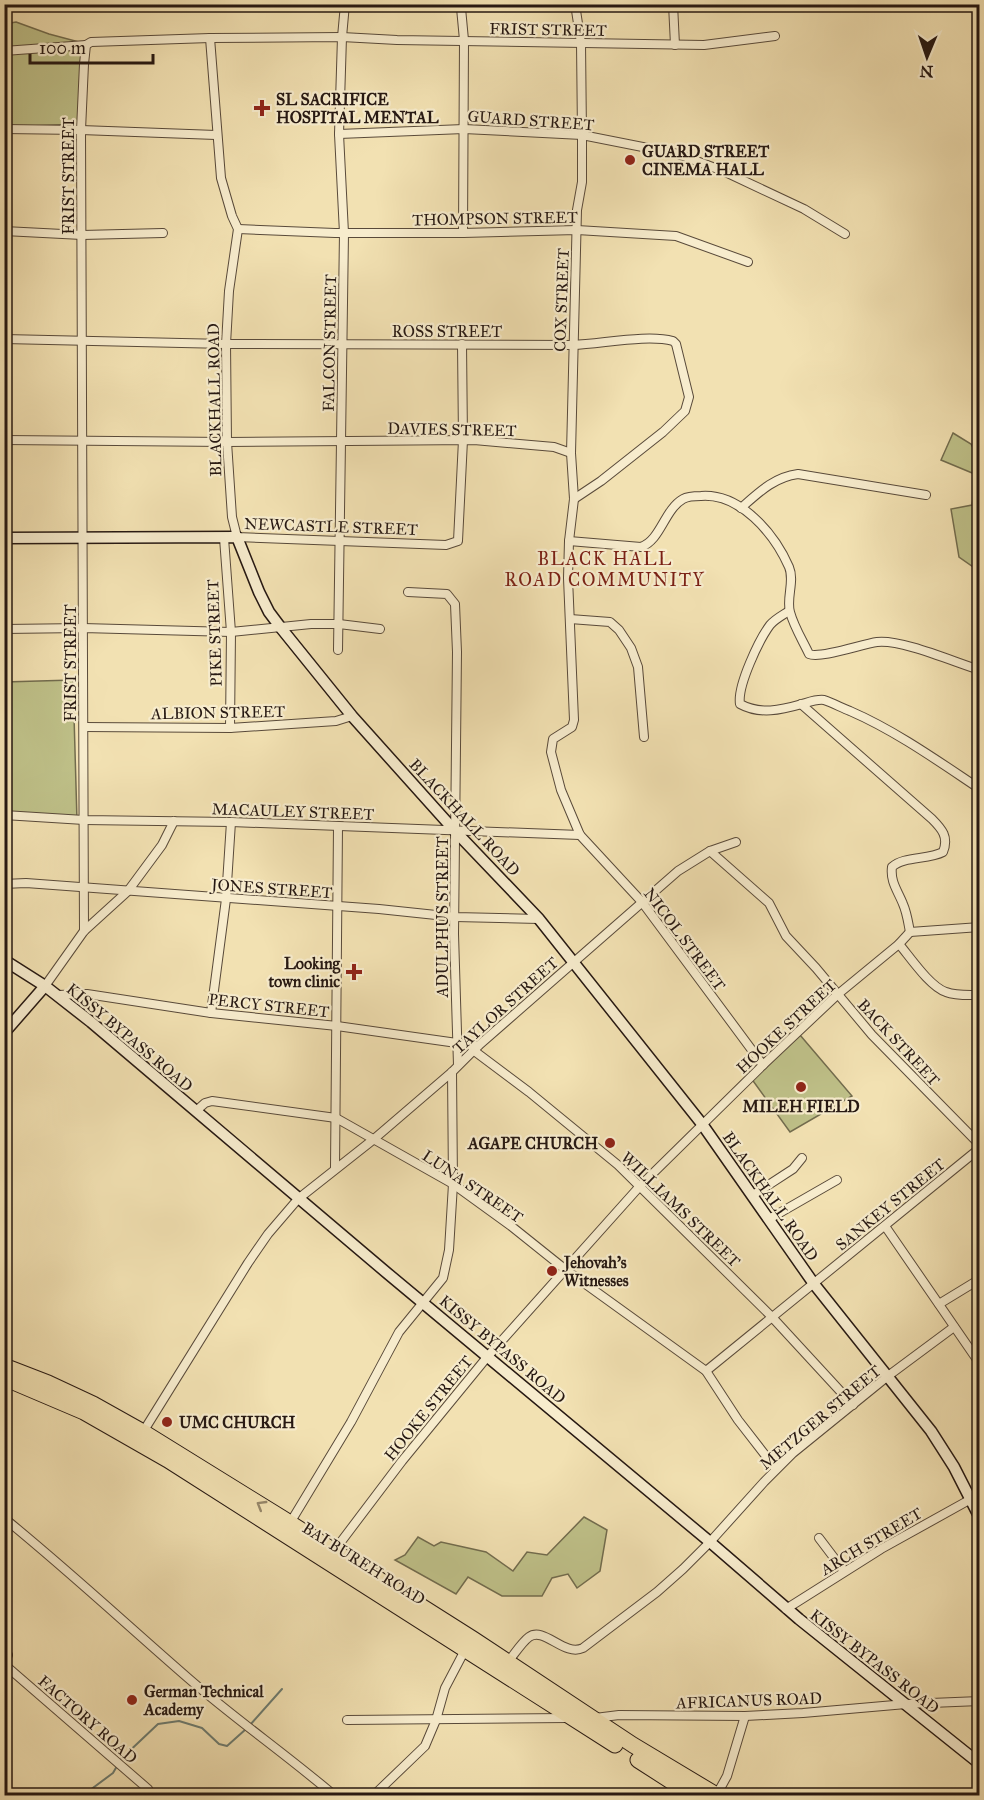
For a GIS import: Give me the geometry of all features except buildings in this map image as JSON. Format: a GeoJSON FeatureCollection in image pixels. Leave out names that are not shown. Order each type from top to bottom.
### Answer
{"type":"FeatureCollection","features":[{"type":"Feature","properties":{"kind":"highway"},"geometry":{"type":"LineString","coordinates":[[4,1366],[57,1387],[143,1432],[290,1523],[469,1644],[507,1663],[633,1745],[717,1795]]}},
{"type":"Feature","properties":{"kind":"highway","name":"BAI BUREH ROAD"},"geometry":{"type":"LineString","coordinates":[[4,1378],[84,1412],[168,1460],[469,1644],[572,1718],[694,1796]]}},
{"type":"Feature","properties":{"kind":"street","name":"FALCON STREET"},"geometry":{"type":"LineString","coordinates":[[338,650],[344,232],[339,134],[345,4]]}},
{"type":"Feature","properties":{"kind":"street","name":"COX STREET"},"geometry":{"type":"LineString","coordinates":[[571,453],[577,210],[582,182],[581,43],[575,4]]}},
{"type":"Feature","properties":{"kind":"street"},"geometry":{"type":"LineString","coordinates":[[673,4],[675,45]]}},
{"type":"Feature","properties":{"kind":"street"},"geometry":{"type":"LineString","coordinates":[[461,8],[464,40],[464,233]]}},
{"type":"Feature","properties":{"kind":"street","name":"FRIST STREET"},"geometry":{"type":"LineString","coordinates":[[84,931],[84,441],[81,130],[86,45],[90,42],[210,38],[342,37],[704,45],[775,36]]}},
{"type":"Feature","properties":{"kind":"street","name":"BLACKHALL ROAD"},"geometry":{"type":"LineString","coordinates":[[210,38],[221,178],[238,229],[229,291],[226,344],[227,442],[232,517],[237,537],[269,612],[352,716],[455,831],[539,919],[702,1124],[814,1284],[936,1439],[975,1497],[980,1518]]}},
{"type":"Feature","properties":{"kind":"street"},"geometry":{"type":"LineString","coordinates":[[4,51],[86,45]]}},
{"type":"Feature","properties":{"kind":"street"},"geometry":{"type":"LineString","coordinates":[[4,129],[216,135]]}},
{"type":"Feature","properties":{"kind":"street","name":"GUARD STREET"},"geometry":{"type":"LineString","coordinates":[[339,134],[464,129],[582,135],[678,154],[755,184],[804,209],[845,234]]}},
{"type":"Feature","properties":{"kind":"street","name":"THOMPSON STREET"},"geometry":{"type":"LineString","coordinates":[[238,229],[464,233],[577,230],[676,236],[748,262]]}},
{"type":"Feature","properties":{"kind":"street"},"geometry":{"type":"LineString","coordinates":[[4,231],[82,235],[163,232]]}},
{"type":"Feature","properties":{"kind":"street","name":"ROSS STREET"},"geometry":{"type":"LineString","coordinates":[[4,339],[226,344],[573,345],[636,339],[673,341],[676,344],[689,397],[685,411],[601,481],[574,500]]}},
{"type":"Feature","properties":{"kind":"street","name":"NEWCASTLE STREET"},"geometry":{"type":"LineString","coordinates":[[4,538],[237,537],[446,545],[458,541],[463,440],[462,344]]}},
{"type":"Feature","properties":{"kind":"street","name":"DAVIES STREET"},"geometry":{"type":"LineString","coordinates":[[4,440],[227,442],[463,440],[554,447],[571,453]]}},
{"type":"Feature","properties":{"kind":"street"},"geometry":{"type":"LineString","coordinates":[[571,453],[574,500],[569,541],[574,720],[572,727],[553,739],[551,752],[561,790],[580,835]]}},
{"type":"Feature","properties":{"kind":"street"},"geometry":{"type":"LineString","coordinates":[[741,508],[777,480],[798,474],[926,495]]}},
{"type":"Feature","properties":{"kind":"street"},"geometry":{"type":"LineString","coordinates":[[569,541],[641,547],[650,542],[676,505],[692,496],[713,495],[741,508],[757,520],[771,536],[789,568],[791,575],[789,611],[809,654],[813,656],[860,645],[890,642],[980,670]]}},
{"type":"Feature","properties":{"kind":"street","name":"PIKE STREET"},"geometry":{"type":"LineString","coordinates":[[224,537],[231,632],[230,728]]}},
{"type":"Feature","properties":{"kind":"street","name":"ADULPHUS STREET"},"geometry":{"type":"LineString","coordinates":[[408,592],[447,594],[455,604],[457,662],[454,980],[458,1065]]}},
{"type":"Feature","properties":{"kind":"street"},"geometry":{"type":"LineString","coordinates":[[789,611],[774,621],[759,644],[743,684],[739,702],[743,706],[769,711],[822,700],[866,718],[910,743],[980,789]]}},
{"type":"Feature","properties":{"kind":"street"},"geometry":{"type":"LineString","coordinates":[[570,619],[610,622],[619,630],[631,648],[638,667],[644,737]]}},
{"type":"Feature","properties":{"kind":"street"},"geometry":{"type":"LineString","coordinates":[[4,629],[83,628],[231,632],[311,624],[339,624],[380,629]]}},
{"type":"Feature","properties":{"kind":"street"},"geometry":{"type":"LineString","coordinates":[[801,704],[932,819],[946,836],[943,852],[936,856],[896,863],[892,867],[893,883],[907,913],[910,932],[980,927]]}},
{"type":"Feature","properties":{"kind":"street","name":"ALBION STREET"},"geometry":{"type":"LineString","coordinates":[[84,727],[230,728],[336,721],[352,716]]}},
{"type":"Feature","properties":{"kind":"street","name":"MACAULEY STREET"},"geometry":{"type":"LineString","coordinates":[[4,815],[84,820],[231,822],[580,835]]}},
{"type":"Feature","properties":{"kind":"street"},"geometry":{"type":"LineString","coordinates":[[4,1033],[45,986],[84,931],[128,891],[162,845],[174,821]]}},
{"type":"Feature","properties":{"kind":"street"},"geometry":{"type":"LineString","coordinates":[[211,1013],[226,899],[231,822]]}},
{"type":"Feature","properties":{"kind":"street"},"geometry":{"type":"LineString","coordinates":[[335,1168],[338,827]]}},
{"type":"Feature","properties":{"kind":"street","name":"NICOL STREET"},"geometry":{"type":"LineString","coordinates":[[580,835],[642,902],[763,1065]]}},
{"type":"Feature","properties":{"kind":"street","name":"TAYLOR STREET"},"geometry":{"type":"LineString","coordinates":[[143,1432],[248,1263],[268,1234],[298,1199],[374,1139],[452,1072],[475,1048],[678,871],[710,851],[736,842]]}},
{"type":"Feature","properties":{"kind":"street","name":"BACK STREET"},"geometry":{"type":"LineString","coordinates":[[710,851],[770,903],[786,936],[905,1071],[980,1146]]}},
{"type":"Feature","properties":{"kind":"street","name":"JONES STREET"},"geometry":{"type":"LineString","coordinates":[[4,884],[27,883],[454,917],[539,919]]}},
{"type":"Feature","properties":{"kind":"street","name":"HOOKE STREET"},"geometry":{"type":"LineString","coordinates":[[333,1551],[488,1356],[640,1186],[837,995],[899,944],[910,932]]}},
{"type":"Feature","properties":{"kind":"street"},"geometry":{"type":"LineString","coordinates":[[899,944],[934,985],[943,992],[980,995]]}},
{"type":"Feature","properties":{"kind":"street","name":"KISSY BYPASS ROAD"},"geometry":{"type":"LineString","coordinates":[[4,960],[57,995],[298,1199],[712,1540],[786,1609],[980,1764]]}},
{"type":"Feature","properties":{"kind":"street","name":"PERCY STREET"},"geometry":{"type":"LineString","coordinates":[[57,995],[87,994],[211,1013],[337,1026],[457,1043],[475,1048]]}},
{"type":"Feature","properties":{"kind":"street","name":"WILLIAMS STREET"},"geometry":{"type":"LineString","coordinates":[[475,1048],[618,1165],[771,1316],[853,1405]]}},
{"type":"Feature","properties":{"kind":"street"},"geometry":{"type":"LineString","coordinates":[[290,1523],[351,1422],[399,1332],[439,1284],[447,1266],[453,1184],[452,1072]]}},
{"type":"Feature","properties":{"kind":"street","name":"LUNA STREET"},"geometry":{"type":"LineString","coordinates":[[196,1111],[205,1103],[219,1102],[336,1118],[453,1184],[566,1270],[706,1371]]}},
{"type":"Feature","properties":{"kind":"street","name":"SANKEY STREET"},"geometry":{"type":"LineString","coordinates":[[706,1371],[980,1146]]}},
{"type":"Feature","properties":{"kind":"street"},"geometry":{"type":"LineString","coordinates":[[753,1195],[793,1169],[802,1158]]}},
{"type":"Feature","properties":{"kind":"street"},"geometry":{"type":"LineString","coordinates":[[770,1219],[837,1180]]}},
{"type":"Feature","properties":{"kind":"street"},"geometry":{"type":"LineString","coordinates":[[885,1226],[980,1364]]}},
{"type":"Feature","properties":{"kind":"street"},"geometry":{"type":"LineString","coordinates":[[939,1304],[980,1279]]}},
{"type":"Feature","properties":{"kind":"street","name":"METZGER STREET"},"geometry":{"type":"LineString","coordinates":[[507,1663],[529,1637],[535,1634],[569,1649],[577,1651],[583,1648],[657,1592],[712,1540],[776,1469],[888,1376],[954,1327]]}},
{"type":"Feature","properties":{"kind":"street"},"geometry":{"type":"LineString","coordinates":[[706,1371],[738,1420],[776,1469]]}},
{"type":"Feature","properties":{"kind":"street","name":"ARCH STREET"},"geometry":{"type":"LineString","coordinates":[[786,1609],[844,1571],[975,1497]]}},
{"type":"Feature","properties":{"kind":"street"},"geometry":{"type":"LineString","coordinates":[[4,1518],[62,1566],[189,1679],[257,1736],[335,1796]]}},
{"type":"Feature","properties":{"kind":"street"},"geometry":{"type":"LineString","coordinates":[[819,1538],[844,1571]]}},
{"type":"Feature","properties":{"kind":"street"},"geometry":{"type":"LineString","coordinates":[[373,1796],[425,1746],[436,1720],[445,1688],[469,1644]]}},
{"type":"Feature","properties":{"kind":"street"},"geometry":{"type":"LineString","coordinates":[[4,1647],[8,1655],[5,1665]]}},
{"type":"Feature","properties":{"kind":"street","name":"FACTORY ROAD"},"geometry":{"type":"LineString","coordinates":[[5,1665],[148,1789],[152,1796]]}},
{"type":"Feature","properties":{"kind":"street","name":"AFRICANUS ROAD"},"geometry":{"type":"LineString","coordinates":[[592,1718],[619,1715],[745,1716],[980,1701]]}},
{"type":"Feature","properties":{"kind":"street"},"geometry":{"type":"LineString","coordinates":[[717,1795],[727,1776],[745,1716]]}},
{"type":"Feature","properties":{"kind":"street"},"geometry":{"type":"LineString","coordinates":[[347,1720],[572,1718]]}},
{"type":"Feature","properties":{"kind":"green space"},"geometry":{"type":"Polygon","coordinates":[[[16,22],[83,43],[80,124],[5,127],[5,24],[16,22]]]}},
{"type":"Feature","properties":{"kind":"green space"},"geometry":{"type":"Polygon","coordinates":[[[953,433],[971,444],[979,460],[979,571],[959,557],[951,509],[972,505],[977,475],[941,460],[953,433]]]}},
{"type":"Feature","properties":{"kind":"green space"},"geometry":{"type":"Polygon","coordinates":[[[73,680],[77,821],[5,817],[4,682],[73,680]]]}},
{"type":"Feature","properties":{"kind":"green space","name":"MILEH FIELD"},"geometry":{"type":"Polygon","coordinates":[[[800,1035],[852,1096],[790,1132],[751,1078],[800,1035]]]}},
{"type":"Feature","properties":{"kind":"green space"},"geometry":{"type":"Polygon","coordinates":[[[584,1517],[607,1530],[600,1571],[577,1588],[568,1574],[552,1578],[542,1596],[502,1596],[468,1577],[456,1594],[395,1560],[405,1555],[418,1537],[434,1546],[441,1542],[486,1552],[513,1571],[527,1552],[547,1555],[584,1517]]]}},
{"type":"Feature","properties":{"kind":"waterway"},"geometry":{"type":"LineString","coordinates":[[250,1725],[282,1689]]}},
{"type":"Feature","properties":{"kind":"waterway"},"geometry":{"type":"LineString","coordinates":[[82,1796],[113,1773],[121,1759],[158,1724],[179,1721],[202,1728],[219,1744],[227,1746],[246,1729]]}},
{"type":"Feature","properties":{"kind":"place","name":"SL SACRIFICE HOSPITAL MENTAL"},"geometry":{"type":"Point","coordinates":[262,108]}},
{"type":"Feature","properties":{"kind":"place","name":"GUARD STREET CINEMA HALL"},"geometry":{"type":"Point","coordinates":[630,160]}},
{"type":"Feature","properties":{"kind":"place","name":"Looking town clinic"},"geometry":{"type":"Point","coordinates":[354,972]}},
{"type":"Feature","properties":{"kind":"place","name":"MILEH FIELD"},"geometry":{"type":"Point","coordinates":[801,1087]}},
{"type":"Feature","properties":{"kind":"place","name":"AGAPE CHURCH"},"geometry":{"type":"Point","coordinates":[610,1143]}},
{"type":"Feature","properties":{"kind":"place","name":"Jehovah’s Witnesses"},"geometry":{"type":"Point","coordinates":[552,1271]}},
{"type":"Feature","properties":{"kind":"place","name":"UMC CHURCH"},"geometry":{"type":"Point","coordinates":[167,1422]}},
{"type":"Feature","properties":{"kind":"place","name":"German Technical Academy"},"geometry":{"type":"Point","coordinates":[132,1700]}},
{"type":"Feature","properties":{"kind":"district","name":"BLACK HALL ROAD COMMUNITY"},"geometry":{"type":"Point","coordinates":[605,569]}}]}
